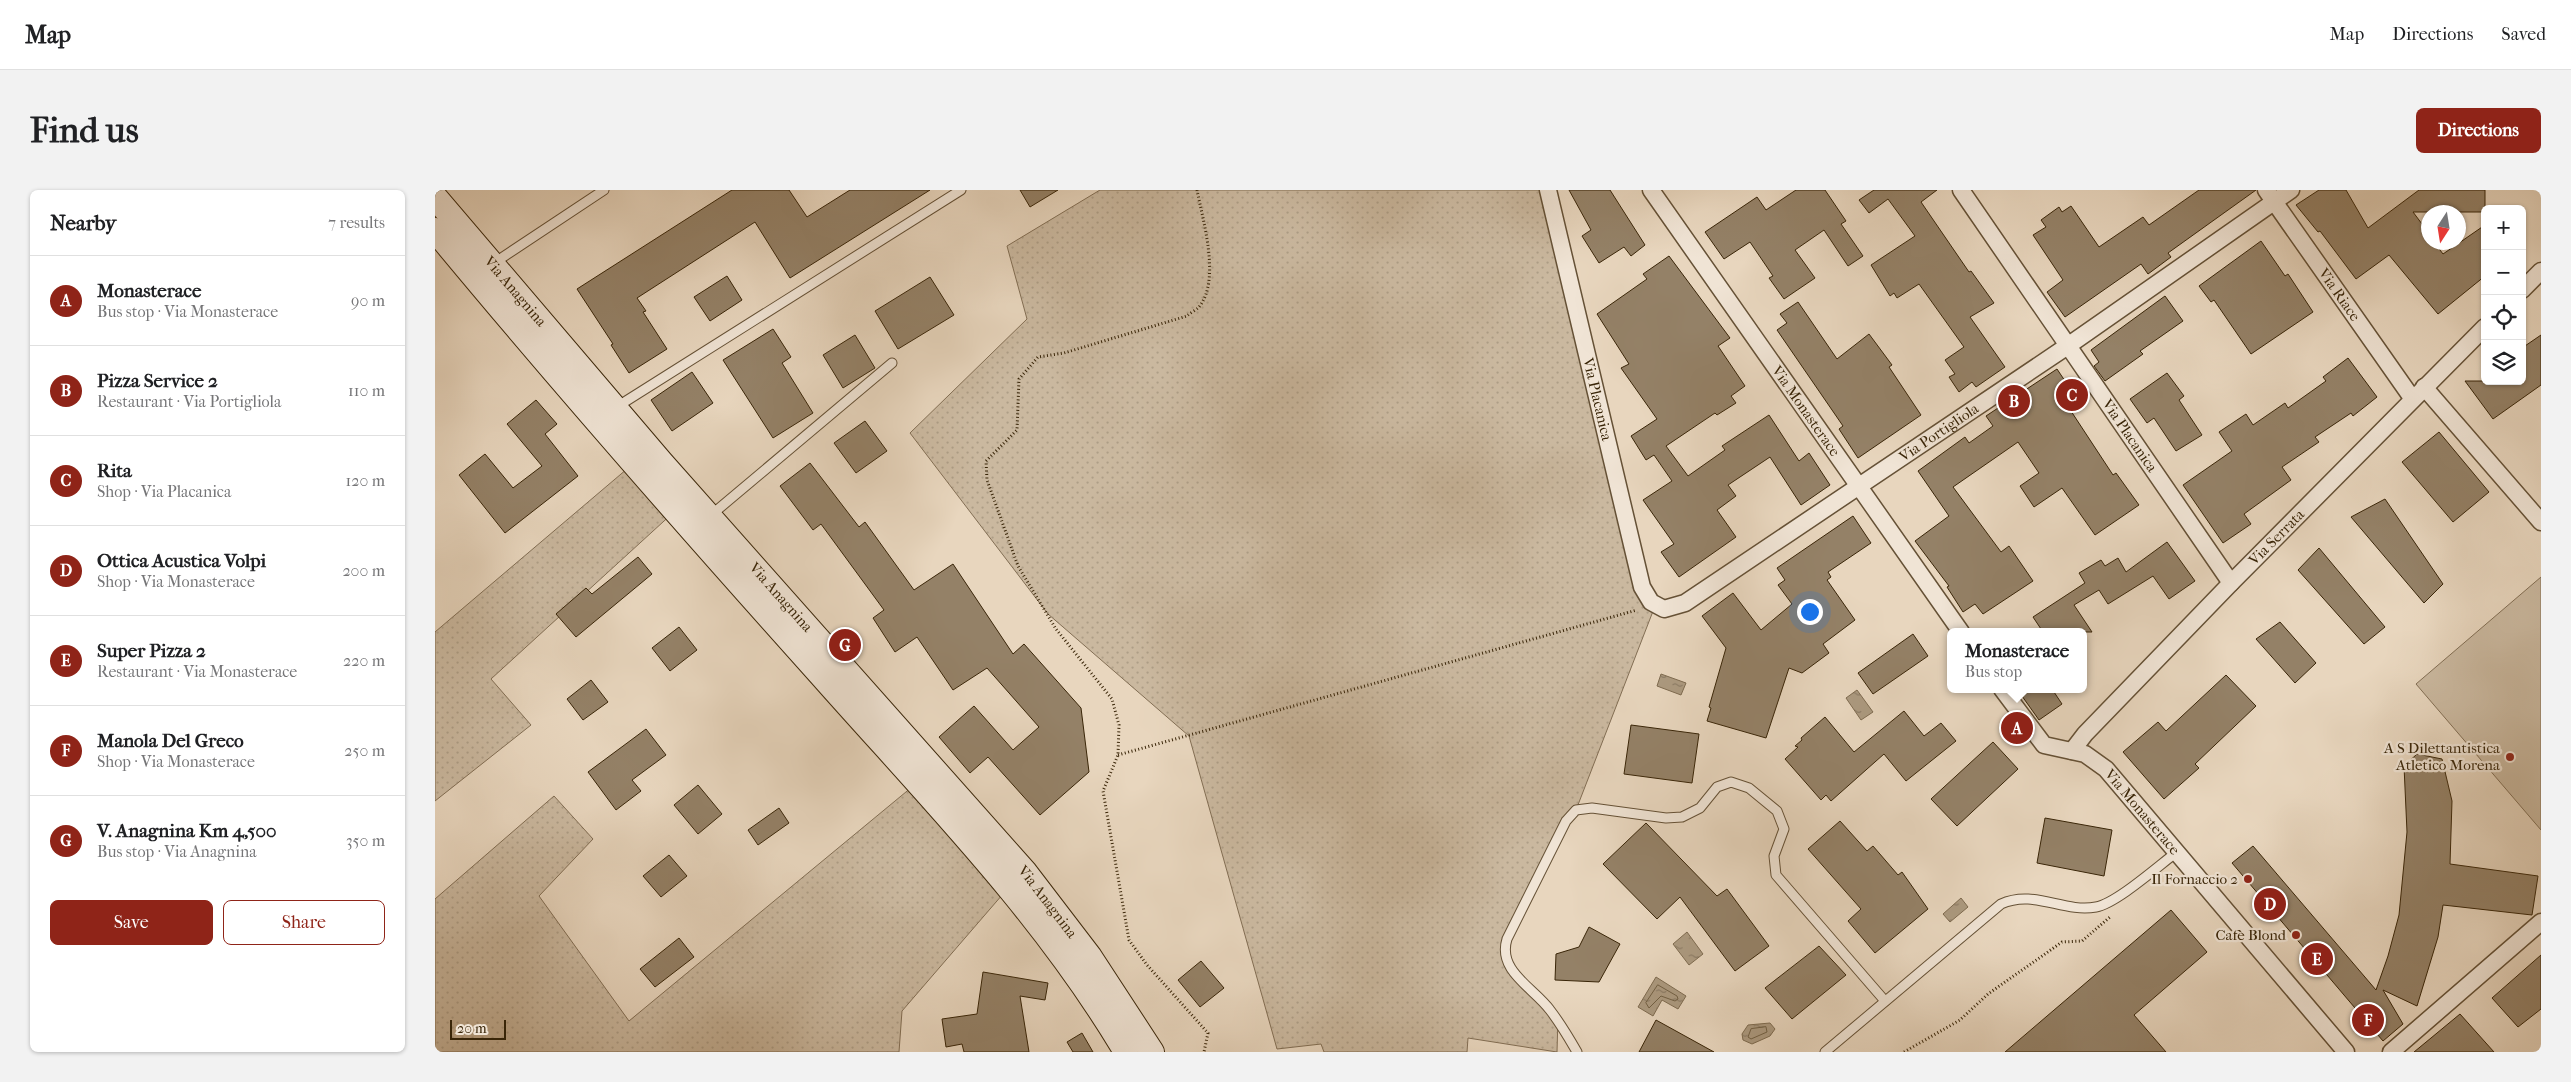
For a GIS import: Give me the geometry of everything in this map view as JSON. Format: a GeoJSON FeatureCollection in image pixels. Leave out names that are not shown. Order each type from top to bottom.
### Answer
{"type":"FeatureCollection","features":[{"type":"Feature","properties":{"kind":"main road","name":"Via Anagnina"},"geometry":{"type":"LineString","coordinates":[[435,197],[615,409],[1025,872],[1091,957],[1153,1052]]}},
{"type":"Feature","properties":{"kind":"main road","name":"Via Anagnina"},"geometry":{"type":"LineString","coordinates":[[435,230],[587,410],[1009,887],[1075,972],[1126,1052]]}},
{"type":"Feature","properties":{"kind":"street","name":"Via Placanica"},"geometry":{"type":"LineString","coordinates":[[1548,190],[1642,587],[1647,599],[1655,606]]}},
{"type":"Feature","properties":{"kind":"street","name":"Via Monasterace"},"geometry":{"type":"LineString","coordinates":[[1651,190],[1858,488],[1958,628]]}},
{"type":"Feature","properties":{"kind":"street","name":"Via Placanica"},"geometry":{"type":"LineString","coordinates":[[1961,190],[2231,583]]}},
{"type":"Feature","properties":{"kind":"street","name":"Via Portigliola"},"geometry":{"type":"LineString","coordinates":[[1655,606],[1670,609],[1685,603],[2069,345],[2270,196],[2291,190]]}},
{"type":"Feature","properties":{"kind":"street","name":"Via Riace"},"geometry":{"type":"LineString","coordinates":[[2270,196],[2412,398]]}},
{"type":"Feature","properties":{"kind":"street"},"geometry":{"type":"LineString","coordinates":[[2526,286],[2541,271]]}},
{"type":"Feature","properties":{"kind":"street","name":"Via Serrata"},"geometry":{"type":"LineString","coordinates":[[2072,751],[2085,734],[2231,583],[2481,330]]}},
{"type":"Feature","properties":{"kind":"street"},"geometry":{"type":"LineString","coordinates":[[2424,387],[2541,522]]}},
{"type":"Feature","properties":{"kind":"street","name":"Via Monasterace"},"geometry":{"type":"LineString","coordinates":[[2005,693],[2039,741],[2050,748],[2072,751],[2091,757],[2102,764],[2346,1052]]}},
{"type":"Feature","properties":{"kind":"street"},"geometry":{"type":"LineString","coordinates":[[2391,1052],[2541,922]]}},
{"type":"Feature","properties":{"kind":"lane"},"geometry":{"type":"LineString","coordinates":[[435,197],[445,190]]}},
{"type":"Feature","properties":{"kind":"lane"},"geometry":{"type":"LineString","coordinates":[[492,265],[604,190]]}},
{"type":"Feature","properties":{"kind":"lane"},"geometry":{"type":"LineString","coordinates":[[615,409],[961,190]]}},
{"type":"Feature","properties":{"kind":"lane"},"geometry":{"type":"LineString","coordinates":[[710,517],[892,363]]}},
{"type":"Feature","properties":{"kind":"lane"},"geometry":{"type":"LineString","coordinates":[[1577,1052],[1549,1008],[1512,970],[1505,958],[1507,938],[1566,821],[1576,810],[1592,808],[1667,818],[1682,817],[1700,808],[1717,787],[1731,782],[1749,788],[1777,811],[1784,829],[1774,856],[1776,875],[1885,1001]]}},
{"type":"Feature","properties":{"kind":"lane"},"geometry":{"type":"LineString","coordinates":[[1825,1052],[2001,904],[2014,899],[2030,898],[2077,907],[2098,906],[2113,900],[2177,852]]}},
{"type":"Feature","properties":{"kind":"path"},"geometry":{"type":"LineString","coordinates":[[1197,190],[1210,255],[1207,288],[1199,307],[1187,316],[1064,353],[1038,357],[1019,379],[1017,430],[986,461],[987,480],[1019,566],[1056,629],[1112,699],[1119,725],[1118,755],[1103,791],[1129,940],[1147,964],[1207,1033],[1204,1052]]}},
{"type":"Feature","properties":{"kind":"path"},"geometry":{"type":"LineString","coordinates":[[1118,755],[1655,606]]}},
{"type":"Feature","properties":{"kind":"path"},"geometry":{"type":"LineString","coordinates":[[1904,1052],[1960,1020],[1988,994],[2061,942],[2082,940],[2112,915]]}},
{"type":"Feature","properties":{"kind":"shaded area"},"geometry":{"type":"Polygon","coordinates":[[[1100,190],[1548,190],[1655,606],[1576,810],[1507,939],[1505,957],[1558,1017],[1557,1052],[1468,1038],[1467,1052],[1324,1052],[1321,1044],[1277,1049],[1189,736],[1048,614],[910,433],[1027,319],[1007,246],[1100,190]]]}},
{"type":"Feature","properties":{"kind":"shaded area"},"geometry":{"type":"Polygon","coordinates":[[[634,463],[675,511],[491,679],[531,725],[435,801],[435,632],[634,463]]]}},
{"type":"Feature","properties":{"kind":"shaded area","name":"A S Dilettantistica Atletico Morena"},"geometry":{"type":"Polygon","coordinates":[[[2541,577],[2541,830],[2416,684],[2541,577]]]}},
{"type":"Feature","properties":{"kind":"shaded area"},"geometry":{"type":"Polygon","coordinates":[[[918,782],[1009,887],[902,1011],[899,1052],[435,1052],[435,899],[554,796],[593,839],[539,896],[629,1021],[918,782]]]}},
{"type":"Feature","properties":{"kind":"water"},"geometry":{"type":"Polygon","coordinates":[[[1661,674],[1686,683],[1681,695],[1657,686],[1661,674]]]}},
{"type":"Feature","properties":{"kind":"water"},"geometry":{"type":"Polygon","coordinates":[[[1857,690],[1873,712],[1861,720],[1846,698],[1857,690]]]}},
{"type":"Feature","properties":{"kind":"water"},"geometry":{"type":"Polygon","coordinates":[[[1961,898],[1968,907],[1950,922],[1943,914],[1961,898]]]}},
{"type":"Feature","properties":{"kind":"water"},"geometry":{"type":"Polygon","coordinates":[[[1687,932],[1703,954],[1689,965],[1673,944],[1687,932]]]}},
{"type":"Feature","properties":{"kind":"water"},"geometry":{"type":"Polygon","coordinates":[[[1656,977],[1686,996],[1678,1009],[1662,1000],[1653,1016],[1638,1007],[1656,977]]]}},
{"type":"Feature","properties":{"kind":"water"},"geometry":{"type":"Polygon","coordinates":[[[1770,1023],[1775,1029],[1770,1036],[1752,1044],[1743,1040],[1742,1034],[1748,1025],[1770,1023]]]}},
{"type":"Feature","properties":{"kind":"building"},"geometry":{"type":"Polygon","coordinates":[[[732,190],[789,190],[807,217],[850,190],[930,190],[790,278],[755,222],[637,298],[646,311],[643,312],[667,349],[629,373],[611,345],[613,344],[577,289],[732,190]]]}},
{"type":"Feature","properties":{"kind":"building"},"geometry":{"type":"Polygon","coordinates":[[[1020,190],[1058,190],[1030,207],[1020,190]]]}},
{"type":"Feature","properties":{"kind":"building"},"geometry":{"type":"Polygon","coordinates":[[[1569,190],[1610,190],[1645,245],[1631,256],[1624,247],[1599,263],[1582,236],[1591,230],[1569,190]]]}},
{"type":"Feature","properties":{"kind":"building"},"geometry":{"type":"Polygon","coordinates":[[[1796,190],[1825,190],[1846,221],[1841,224],[1863,256],[1848,266],[1824,230],[1795,250],[1815,278],[1784,299],[1769,278],[1773,276],[1750,242],[1724,259],[1705,232],[1757,197],[1766,210],[1796,190]]]}},
{"type":"Feature","properties":{"kind":"building"},"geometry":{"type":"Polygon","coordinates":[[[1874,190],[1937,190],[1921,202],[1969,272],[1971,271],[1994,303],[1970,317],[2005,367],[1976,387],[1972,382],[1959,392],[1949,377],[1955,374],[1945,360],[1964,347],[1919,284],[1897,298],[1894,293],[1890,296],[1871,265],[1915,236],[1888,199],[1869,213],[1859,200],[1874,190]]]}},
{"type":"Feature","properties":{"kind":"building"},"geometry":{"type":"Polygon","coordinates":[[[2199,190],[2256,190],[2168,253],[2171,257],[2148,274],[2141,264],[2065,317],[2047,292],[2063,280],[2033,235],[2046,227],[2041,220],[2059,207],[2062,212],[2071,206],[2099,247],[2143,217],[2149,225],[2199,190]]]}},
{"type":"Feature","properties":{"kind":"building"},"geometry":{"type":"Polygon","coordinates":[[[2319,190],[2346,190],[2368,228],[2419,190],[2485,190],[2485,205],[2481,205],[2481,212],[2466,212],[2466,205],[2421,205],[2421,212],[2413,212],[2421,223],[2421,250],[2440,250],[2443,254],[2449,250],[2466,250],[2466,238],[2481,228],[2481,279],[2438,314],[2389,255],[2356,279],[2320,231],[2318,232],[2296,205],[2319,190]]]}},
{"type":"Feature","properties":{"kind":"building"},"geometry":{"type":"Polygon","coordinates":[[[2261,241],[2285,276],[2288,274],[2313,312],[2251,354],[2214,300],[2211,302],[2199,286],[2261,241]]]}},
{"type":"Feature","properties":{"kind":"building"},"geometry":{"type":"Polygon","coordinates":[[[1669,256],[1730,338],[1718,346],[1745,386],[1731,396],[1736,403],[1717,415],[1715,413],[1666,446],[1688,476],[1725,450],[1722,446],[1769,415],[1799,461],[1809,453],[1830,485],[1801,505],[1770,457],[1728,485],[1736,496],[1717,510],[1736,537],[1679,577],[1661,552],[1674,544],[1643,500],[1672,481],[1654,455],[1646,460],[1631,436],[1657,419],[1621,368],[1629,364],[1597,314],[1647,279],[1643,274],[1669,256]]]}},
{"type":"Feature","properties":{"kind":"building"},"geometry":{"type":"Polygon","coordinates":[[[727,276],[742,300],[710,321],[694,297],[727,276]]]}},
{"type":"Feature","properties":{"kind":"building"},"geometry":{"type":"Polygon","coordinates":[[[930,277],[954,315],[898,349],[875,311],[930,277]]]}},
{"type":"Feature","properties":{"kind":"building"},"geometry":{"type":"Polygon","coordinates":[[[2165,296],[2183,321],[2140,351],[2143,354],[2105,381],[2094,366],[2099,362],[2091,350],[2165,296]]]}},
{"type":"Feature","properties":{"kind":"building"},"geometry":{"type":"Polygon","coordinates":[[[1798,302],[1837,359],[1869,334],[1892,365],[1889,367],[1921,415],[1858,458],[1839,429],[1843,426],[1777,330],[1787,323],[1780,314],[1798,302]]]}},
{"type":"Feature","properties":{"kind":"building"},"geometry":{"type":"Polygon","coordinates":[[[773,329],[791,357],[782,363],[813,413],[773,438],[723,360],[773,329]]]}},
{"type":"Feature","properties":{"kind":"building"},"geometry":{"type":"Polygon","coordinates":[[[855,335],[875,368],[843,388],[823,355],[855,335]]]}},
{"type":"Feature","properties":{"kind":"building"},"geometry":{"type":"Polygon","coordinates":[[[2541,335],[2541,385],[2493,419],[2465,381],[2481,381],[2481,385],[2526,385],[2526,345],[2541,335]]]}},
{"type":"Feature","properties":{"kind":"building"},"geometry":{"type":"Polygon","coordinates":[[[2348,358],[2377,397],[2353,416],[2351,413],[2315,437],[2319,442],[2282,467],[2291,480],[2244,514],[2251,524],[2223,543],[2183,485],[2232,451],[2219,432],[2246,414],[2253,425],[2285,403],[2288,408],[2326,381],[2323,377],[2348,358]]]}},
{"type":"Feature","properties":{"kind":"building"},"geometry":{"type":"Polygon","coordinates":[[[2057,369],[2079,402],[2069,408],[2113,475],[2116,473],[2139,505],[2095,535],[2062,488],[2034,507],[2020,486],[2039,473],[2018,442],[1953,487],[2001,552],[2009,546],[2033,581],[1983,614],[1975,604],[1963,612],[1947,587],[1949,586],[1915,541],[1949,516],[1918,471],[1965,437],[1969,443],[1993,426],[1986,416],[2057,369]]]}},
{"type":"Feature","properties":{"kind":"building"},"geometry":{"type":"Polygon","coordinates":[[[692,372],[713,403],[672,431],[651,400],[692,372]]]}},
{"type":"Feature","properties":{"kind":"building"},"geometry":{"type":"Polygon","coordinates":[[[2167,373],[2184,396],[2179,400],[2202,435],[2176,451],[2154,418],[2147,423],[2130,399],[2167,373]]]}},
{"type":"Feature","properties":{"kind":"building"},"geometry":{"type":"Polygon","coordinates":[[[536,400],[557,424],[545,434],[578,476],[505,533],[459,475],[485,454],[513,488],[542,466],[507,424],[536,400]]]}},
{"type":"Feature","properties":{"kind":"building"},"geometry":{"type":"Polygon","coordinates":[[[865,421],[887,451],[856,473],[834,443],[865,421]]]}},
{"type":"Feature","properties":{"kind":"building"},"geometry":{"type":"Polygon","coordinates":[[[2439,432],[2489,492],[2453,522],[2402,462],[2439,432]]]}},
{"type":"Feature","properties":{"kind":"building"},"geometry":{"type":"Polygon","coordinates":[[[810,463],[859,527],[865,522],[914,590],[953,564],[1013,654],[1024,644],[1081,708],[1089,772],[1040,815],[988,757],[970,773],[939,737],[974,706],[1013,750],[1039,727],[987,668],[953,690],[917,637],[895,652],[873,618],[884,610],[821,524],[813,530],[780,486],[810,463]]]}},
{"type":"Feature","properties":{"kind":"building"},"geometry":{"type":"Polygon","coordinates":[[[2385,499],[2443,584],[2424,603],[2351,517],[2385,499]]]}},
{"type":"Feature","properties":{"kind":"building"},"geometry":{"type":"Polygon","coordinates":[[[1853,516],[1871,543],[1828,572],[1831,577],[1827,580],[1855,620],[1823,644],[1829,653],[1802,673],[1789,668],[1766,738],[1707,721],[1711,708],[1709,707],[1726,648],[1702,616],[1733,593],[1761,630],[1792,604],[1778,585],[1785,580],[1777,568],[1853,516]]]}},
{"type":"Feature","properties":{"kind":"building"},"geometry":{"type":"Polygon","coordinates":[[[2167,542],[2195,581],[2169,599],[2153,576],[2108,604],[2099,590],[2074,605],[2092,632],[2087,632],[2087,628],[2040,628],[2033,617],[2085,583],[2079,573],[2101,560],[2105,566],[2118,558],[2126,572],[2167,542]]]}},
{"type":"Feature","properties":{"kind":"building"},"geometry":{"type":"Polygon","coordinates":[[[2319,548],[2385,627],[2364,644],[2298,570],[2319,548]]]}},
{"type":"Feature","properties":{"kind":"building"},"geometry":{"type":"Polygon","coordinates":[[[638,557],[652,574],[576,637],[556,614],[586,588],[592,594],[638,557]]]}},
{"type":"Feature","properties":{"kind":"building"},"geometry":{"type":"Polygon","coordinates":[[[2280,622],[2316,663],[2295,683],[2256,639],[2280,622]]]}},
{"type":"Feature","properties":{"kind":"building"},"geometry":{"type":"Polygon","coordinates":[[[679,627],[697,650],[670,671],[652,648],[679,627]]]}},
{"type":"Feature","properties":{"kind":"building"},"geometry":{"type":"Polygon","coordinates":[[[1913,634],[1928,656],[1873,694],[1858,673],[1913,634]]]}},
{"type":"Feature","properties":{"kind":"building"},"geometry":{"type":"Polygon","coordinates":[[[2226,675],[2256,706],[2195,764],[2199,768],[2164,799],[2123,752],[2158,722],[2166,731],[2226,675]]]}},
{"type":"Feature","properties":{"kind":"building"},"geometry":{"type":"Polygon","coordinates":[[[591,680],[608,702],[583,720],[567,699],[591,680]]]}},
{"type":"Feature","properties":{"kind":"building"},"geometry":{"type":"Polygon","coordinates":[[[2020,693],[2055,693],[2062,704],[2039,720],[2020,693]]]}},
{"type":"Feature","properties":{"kind":"building"},"geometry":{"type":"Polygon","coordinates":[[[1904,711],[1924,736],[1941,723],[1956,741],[1906,781],[1884,754],[1831,801],[1826,795],[1821,800],[1785,759],[1798,747],[1795,746],[1802,740],[1801,738],[1825,717],[1854,752],[1904,711]]]}},
{"type":"Feature","properties":{"kind":"building"},"geometry":{"type":"Polygon","coordinates":[[[1631,725],[1699,734],[1692,783],[1624,774],[1631,725]]]}},
{"type":"Feature","properties":{"kind":"building"},"geometry":{"type":"Polygon","coordinates":[[[646,729],[666,755],[632,780],[641,791],[616,810],[588,772],[646,729]]]}},
{"type":"Feature","properties":{"kind":"building"},"geometry":{"type":"Polygon","coordinates":[[[1993,742],[2018,769],[1957,826],[1931,799],[1993,742]]]}},
{"type":"Feature","properties":{"kind":"building"},"geometry":{"type":"Polygon","coordinates":[[[2417,754],[2442,759],[2452,801],[2450,864],[2538,876],[2532,915],[2443,905],[2438,937],[2417,1006],[2383,990],[2403,1024],[2383,1041],[2232,863],[2253,846],[2376,990],[2388,956],[2399,915],[2407,832],[2404,766],[2417,754]]]}},
{"type":"Feature","properties":{"kind":"building"},"geometry":{"type":"Polygon","coordinates":[[[698,785],[722,814],[698,834],[674,805],[698,785]]]}},
{"type":"Feature","properties":{"kind":"building"},"geometry":{"type":"Polygon","coordinates":[[[779,808],[789,823],[758,845],[748,830],[779,808]]]}},
{"type":"Feature","properties":{"kind":"building"},"geometry":{"type":"Polygon","coordinates":[[[2045,818],[2112,830],[2104,876],[2037,863],[2045,818]]]}},
{"type":"Feature","properties":{"kind":"building"},"geometry":{"type":"Polygon","coordinates":[[[1840,821],[1867,851],[1873,846],[1898,875],[1902,872],[1928,909],[1875,953],[1848,921],[1861,909],[1808,849],[1840,821]]]}},
{"type":"Feature","properties":{"kind":"building"},"geometry":{"type":"Polygon","coordinates":[[[1646,823],[1717,896],[1727,889],[1769,946],[1735,971],[1680,897],[1657,919],[1603,864],[1646,823]]]}},
{"type":"Feature","properties":{"kind":"building"},"geometry":{"type":"Polygon","coordinates":[[[669,855],[687,876],[661,897],[643,876],[669,855]]]}},
{"type":"Feature","properties":{"kind":"building"},"geometry":{"type":"Polygon","coordinates":[[[2171,910],[2207,952],[2134,1015],[2166,1052],[2005,1052],[2171,910]]]}},
{"type":"Feature","properties":{"kind":"building"},"geometry":{"type":"Polygon","coordinates":[[[1589,927],[1620,944],[1599,982],[1555,980],[1556,954],[1579,947],[1589,927]]]}},
{"type":"Feature","properties":{"kind":"building"},"geometry":{"type":"Polygon","coordinates":[[[679,938],[694,957],[655,987],[640,969],[679,938]]]}},
{"type":"Feature","properties":{"kind":"building"},"geometry":{"type":"Polygon","coordinates":[[[1819,946],[1846,975],[1792,1019],[1765,988],[1819,946]]]}},
{"type":"Feature","properties":{"kind":"building"},"geometry":{"type":"Polygon","coordinates":[[[2541,955],[2541,1009],[2518,1027],[2492,998],[2541,955]]]}},
{"type":"Feature","properties":{"kind":"building"},"geometry":{"type":"Polygon","coordinates":[[[1201,961],[1224,988],[1200,1007],[1178,980],[1201,961]]]}},
{"type":"Feature","properties":{"kind":"building"},"geometry":{"type":"Polygon","coordinates":[[[983,972],[1048,983],[1045,1000],[1020,996],[1029,1052],[964,1052],[962,1044],[946,1047],[942,1019],[977,1014],[983,972]]]}},
{"type":"Feature","properties":{"kind":"building"},"geometry":{"type":"Polygon","coordinates":[[[2460,1014],[2494,1052],[2414,1052],[2431,1038],[2460,1014]]]}},
{"type":"Feature","properties":{"kind":"building"},"geometry":{"type":"Polygon","coordinates":[[[1656,1020],[1714,1052],[1639,1052],[1656,1020]]]}},
{"type":"Feature","properties":{"kind":"building"},"geometry":{"type":"Polygon","coordinates":[[[1082,1033],[1093,1052],[1073,1052],[1067,1042],[1082,1033]]]}},
{"type":"Feature","properties":{"kind":"place","name":"Rita"},"geometry":{"type":"Point","coordinates":[2072,395]}},
{"type":"Feature","properties":{"kind":"place","name":"Pizza Service 2"},"geometry":{"type":"Point","coordinates":[2014,401]}},
{"type":"Feature","properties":{"kind":"place","name":"V. Anagnina Km 4,500"},"geometry":{"type":"Point","coordinates":[845,645]}},
{"type":"Feature","properties":{"kind":"place","name":"Monasterace"},"geometry":{"type":"Point","coordinates":[2017,728]}},
{"type":"Feature","properties":{"kind":"place","name":"A S Dilettantistica Atletico Morena"},"geometry":{"type":"Point","coordinates":[2510,757]}},
{"type":"Feature","properties":{"kind":"place","name":"Il Fornaccio 2"},"geometry":{"type":"Point","coordinates":[2248,879]}},
{"type":"Feature","properties":{"kind":"place","name":"Ottica Acustica Volpi"},"geometry":{"type":"Point","coordinates":[2270,904]}},
{"type":"Feature","properties":{"kind":"place","name":"Cafè Blond"},"geometry":{"type":"Point","coordinates":[2296,935]}},
{"type":"Feature","properties":{"kind":"place","name":"Super Pizza 2"},"geometry":{"type":"Point","coordinates":[2317,959]}},
{"type":"Feature","properties":{"kind":"place","name":"Manola Del Greco"},"geometry":{"type":"Point","coordinates":[2368,1020]}}]}
